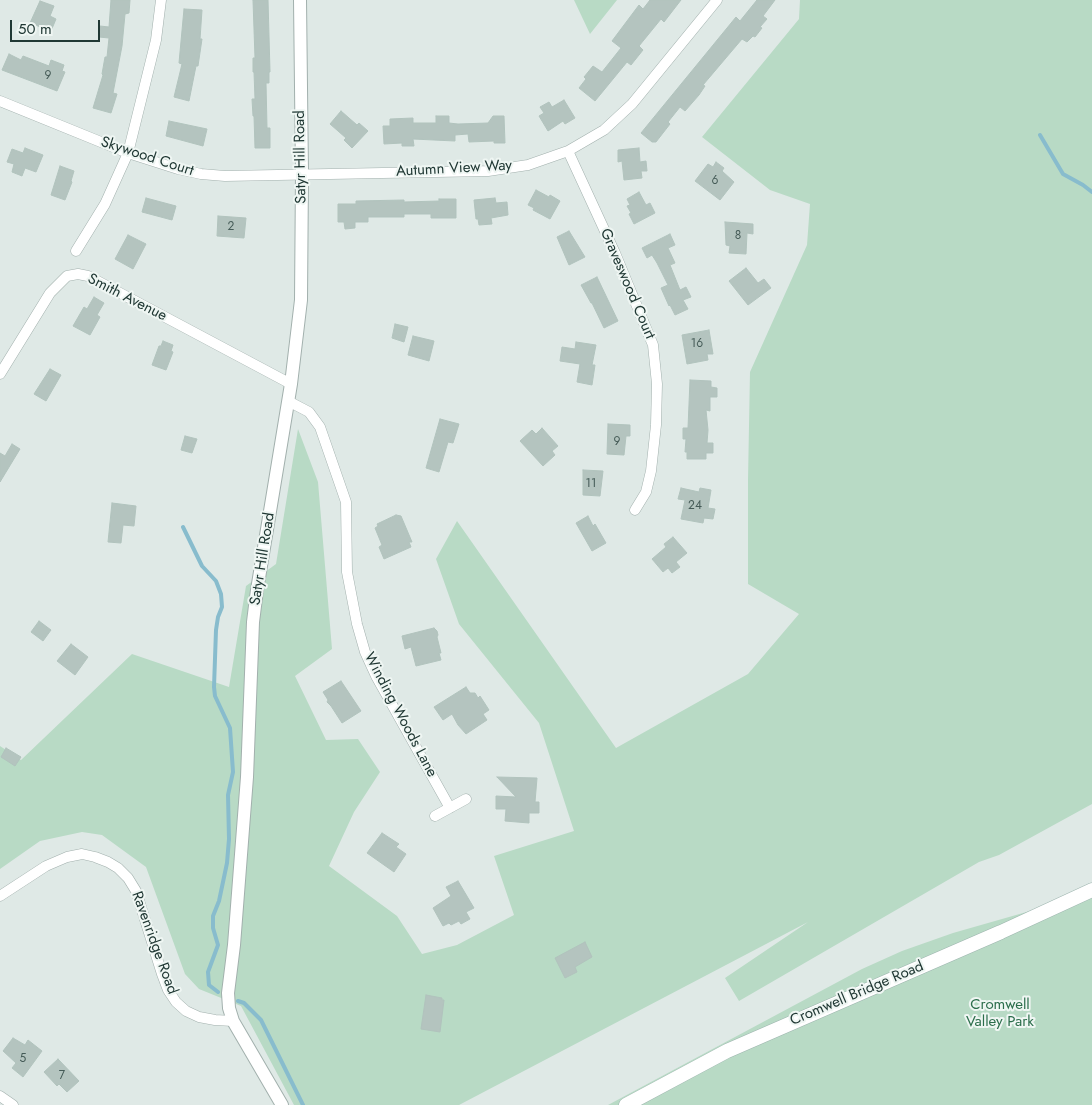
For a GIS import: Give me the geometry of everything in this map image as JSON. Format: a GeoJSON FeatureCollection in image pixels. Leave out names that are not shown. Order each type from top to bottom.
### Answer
{"type":"FeatureCollection","features":[{"type":"Feature","properties":{"kind":"main road","name":"Cromwell Bridge Road"},"geometry":{"type":"LineString","coordinates":[[626,1105],[728,1051],[1001,932],[1092,890]]}},
{"type":"Feature","properties":{"kind":"street"},"geometry":{"type":"LineString","coordinates":[[76,251],[105,204],[128,153],[156,40],[161,0]]}},
{"type":"Feature","properties":{"kind":"street","name":"Satyr Hill Road"},"geometry":{"type":"LineString","coordinates":[[282,1105],[233,1021],[228,997],[247,776],[253,622],[291,384],[300,300],[302,174],[300,0]]}},
{"type":"Feature","properties":{"kind":"street","name":"Autumn View Way"},"geometry":{"type":"LineString","coordinates":[[302,174],[488,171],[528,165],[568,150],[604,130],[632,104],[718,0]]}},
{"type":"Feature","properties":{"kind":"street","name":"Skywood Court"},"geometry":{"type":"LineString","coordinates":[[0,101],[128,153],[178,170],[225,176],[302,174]]}},
{"type":"Feature","properties":{"kind":"street","name":"Graveswood Court"},"geometry":{"type":"LineString","coordinates":[[568,150],[615,252],[652,345],[657,384],[656,425],[651,471],[646,492],[635,510]]}},
{"type":"Feature","properties":{"kind":"street","name":"Smith Avenue"},"geometry":{"type":"LineString","coordinates":[[0,374],[50,292],[67,276],[78,274],[88,276],[291,384]]}},
{"type":"Feature","properties":{"kind":"street","name":"Winding Woods Lane"},"geometry":{"type":"LineString","coordinates":[[288,402],[309,412],[320,427],[346,502],[347,572],[356,624],[376,676],[450,808]]}},
{"type":"Feature","properties":{"kind":"street"},"geometry":{"type":"LineString","coordinates":[[435,816],[466,799]]}},
{"type":"Feature","properties":{"kind":"street","name":"Ravenridge Road"},"geometry":{"type":"LineString","coordinates":[[0,896],[46,866],[68,857],[82,854],[108,862],[118,868],[128,878],[136,891],[162,974],[168,990],[176,1002],[186,1011],[199,1017],[233,1021]]}},
{"type":"Feature","properties":{"kind":"street"},"geometry":{"type":"LineString","coordinates":[[0,1096],[13,1105]]}},
{"type":"Feature","properties":{"kind":"green space"},"geometry":{"type":"Polygon","coordinates":[[[574,0],[617,0],[590,34],[574,0]]]}},
{"type":"Feature","properties":{"kind":"green space"},"geometry":{"type":"Polygon","coordinates":[[[800,0],[1092,0],[1092,804],[999,855],[979,862],[739,1001],[725,978],[808,922],[459,1105],[294,1105],[241,1006],[199,989],[185,974],[146,867],[102,835],[82,832],[40,841],[0,869],[0,746],[21,760],[132,654],[229,687],[246,586],[276,564],[298,429],[318,482],[332,649],[295,676],[326,740],[358,739],[380,772],[354,812],[329,866],[397,916],[422,954],[457,945],[514,915],[494,856],[574,831],[539,723],[459,624],[436,559],[457,521],[616,748],[748,674],[799,614],[748,584],[750,372],[807,245],[810,204],[770,190],[702,137],[799,19],[800,0]]]}},
{"type":"Feature","properties":{"kind":"green space","name":"Cromwell Valley Park"},"geometry":{"type":"Polygon","coordinates":[[[1092,887],[1092,1105],[608,1105],[862,969],[902,951],[953,933],[1037,909],[1092,887]]]}},
{"type":"Feature","properties":{"kind":"building"},"geometry":{"type":"Polygon","coordinates":[[[111,0],[130,0],[129,13],[125,14],[122,46],[113,93],[117,94],[111,113],[93,108],[103,75],[109,38],[99,37],[100,26],[109,27],[111,0]]]}},
{"type":"Feature","properties":{"kind":"building"},"geometry":{"type":"Polygon","coordinates":[[[253,0],[268,0],[270,72],[269,83],[266,83],[267,128],[270,128],[270,148],[255,148],[252,99],[255,99],[253,0]]]}},
{"type":"Feature","properties":{"kind":"building"},"geometry":{"type":"Polygon","coordinates":[[[650,0],[681,0],[664,22],[661,19],[639,46],[643,50],[631,65],[627,62],[595,101],[579,88],[586,79],[584,77],[593,66],[602,72],[621,48],[612,41],[639,5],[643,9],[650,0]]]}},
{"type":"Feature","properties":{"kind":"building"},"geometry":{"type":"Polygon","coordinates":[[[757,0],[775,0],[763,16],[767,19],[760,27],[762,28],[755,37],[753,36],[747,42],[742,39],[703,85],[705,86],[699,95],[685,111],[680,107],[656,142],[652,142],[641,133],[736,17],[740,21],[757,0]]]}},
{"type":"Feature","properties":{"kind":"building"},"geometry":{"type":"Polygon","coordinates":[[[40,1],[54,6],[50,16],[56,19],[51,31],[30,23],[40,1]]]}},
{"type":"Feature","properties":{"kind":"building"},"geometry":{"type":"Polygon","coordinates":[[[184,9],[202,10],[200,39],[202,39],[198,66],[196,66],[189,101],[174,97],[182,64],[179,63],[184,9]]]}},
{"type":"Feature","properties":{"kind":"building"},"geometry":{"type":"Polygon","coordinates":[[[9,54],[21,60],[23,56],[49,66],[51,60],[64,65],[62,71],[65,72],[57,91],[2,70],[9,54]]]}},
{"type":"Feature","properties":{"kind":"building"},"geometry":{"type":"Polygon","coordinates":[[[564,100],[575,118],[565,124],[563,121],[548,131],[539,116],[544,113],[540,107],[549,102],[552,107],[564,100]]]}},
{"type":"Feature","properties":{"kind":"building"},"geometry":{"type":"Polygon","coordinates":[[[341,111],[357,125],[359,123],[368,131],[352,148],[344,140],[346,138],[330,124],[341,111]]]}},
{"type":"Feature","properties":{"kind":"building"},"geometry":{"type":"Polygon","coordinates":[[[436,116],[449,116],[449,123],[458,124],[488,123],[493,116],[504,116],[505,143],[494,143],[494,141],[469,142],[468,134],[455,135],[455,141],[413,139],[414,146],[402,146],[402,143],[384,144],[383,126],[390,126],[390,119],[413,118],[413,123],[436,123],[436,116]]]}},
{"type":"Feature","properties":{"kind":"building"},"geometry":{"type":"Polygon","coordinates":[[[169,121],[207,129],[203,146],[166,136],[169,121]]]}},
{"type":"Feature","properties":{"kind":"building"},"geometry":{"type":"Polygon","coordinates":[[[25,148],[43,155],[36,172],[25,168],[22,176],[12,172],[14,164],[7,162],[12,149],[23,153],[25,148]]]}},
{"type":"Feature","properties":{"kind":"building"},"geometry":{"type":"Polygon","coordinates":[[[639,148],[640,162],[646,161],[647,171],[641,171],[642,178],[624,180],[622,161],[618,162],[618,150],[639,148]]]}},
{"type":"Feature","properties":{"kind":"building"},"geometry":{"type":"Polygon","coordinates":[[[716,162],[724,168],[722,171],[734,182],[720,200],[695,181],[708,164],[713,167],[716,162]]]}},
{"type":"Feature","properties":{"kind":"building"},"geometry":{"type":"Polygon","coordinates":[[[60,166],[74,171],[65,200],[51,195],[60,166]]]}},
{"type":"Feature","properties":{"kind":"building"},"geometry":{"type":"Polygon","coordinates":[[[536,190],[560,201],[550,219],[533,210],[534,208],[528,205],[536,190]]]}},
{"type":"Feature","properties":{"kind":"building"},"geometry":{"type":"Polygon","coordinates":[[[639,192],[646,205],[650,203],[655,213],[634,224],[629,214],[631,213],[627,206],[630,205],[627,199],[639,192]]]}},
{"type":"Feature","properties":{"kind":"building"},"geometry":{"type":"Polygon","coordinates":[[[146,198],[176,206],[172,220],[142,212],[146,198]]]}},
{"type":"Feature","properties":{"kind":"building"},"geometry":{"type":"Polygon","coordinates":[[[495,198],[496,203],[507,202],[508,215],[491,218],[492,224],[479,225],[478,219],[476,219],[474,200],[495,198]]]}},
{"type":"Feature","properties":{"kind":"building"},"geometry":{"type":"Polygon","coordinates":[[[439,199],[456,199],[456,218],[431,218],[431,214],[404,214],[404,217],[368,217],[368,222],[355,222],[355,228],[345,229],[344,222],[338,222],[338,204],[356,204],[356,201],[404,200],[404,202],[439,201],[439,199]]]}},
{"type":"Feature","properties":{"kind":"building"},"geometry":{"type":"Polygon","coordinates":[[[218,216],[246,218],[244,238],[217,236],[218,216]]]}},
{"type":"Feature","properties":{"kind":"building"},"geometry":{"type":"Polygon","coordinates":[[[725,222],[753,224],[753,234],[747,233],[746,254],[729,253],[730,246],[726,245],[725,222]]]}},
{"type":"Feature","properties":{"kind":"building"},"geometry":{"type":"Polygon","coordinates":[[[569,231],[585,257],[569,265],[557,237],[569,231]]]}},
{"type":"Feature","properties":{"kind":"building"},"geometry":{"type":"Polygon","coordinates":[[[670,234],[675,245],[668,248],[675,263],[670,265],[680,290],[686,287],[691,297],[683,300],[688,309],[675,315],[661,288],[668,285],[652,255],[647,258],[642,248],[670,234]]]}},
{"type":"Feature","properties":{"kind":"building"},"geometry":{"type":"Polygon","coordinates":[[[128,235],[146,244],[133,269],[115,259],[128,235]]]}},
{"type":"Feature","properties":{"kind":"building"},"geometry":{"type":"Polygon","coordinates":[[[746,268],[758,283],[764,279],[771,288],[748,305],[729,281],[746,268]]]}},
{"type":"Feature","properties":{"kind":"building"},"geometry":{"type":"Polygon","coordinates":[[[597,277],[618,321],[604,328],[581,285],[597,277]]]}},
{"type":"Feature","properties":{"kind":"building"},"geometry":{"type":"Polygon","coordinates":[[[94,297],[104,303],[97,315],[100,317],[90,335],[73,326],[84,307],[87,309],[94,297]]]}},
{"type":"Feature","properties":{"kind":"building"},"geometry":{"type":"Polygon","coordinates":[[[395,324],[408,327],[404,342],[392,338],[395,324]]]}},
{"type":"Feature","properties":{"kind":"building"},"geometry":{"type":"Polygon","coordinates":[[[709,330],[713,354],[707,354],[708,360],[687,364],[682,335],[709,330]]]}},
{"type":"Feature","properties":{"kind":"building"},"geometry":{"type":"Polygon","coordinates":[[[413,336],[434,341],[429,361],[408,355],[413,336]]]}},
{"type":"Feature","properties":{"kind":"building"},"geometry":{"type":"Polygon","coordinates":[[[163,341],[173,345],[171,351],[173,352],[166,370],[152,365],[159,346],[161,346],[163,341]]]}},
{"type":"Feature","properties":{"kind":"building"},"geometry":{"type":"Polygon","coordinates":[[[576,342],[596,345],[592,365],[595,365],[592,385],[577,382],[580,364],[560,361],[562,347],[575,349],[576,342]]]}},
{"type":"Feature","properties":{"kind":"building"},"geometry":{"type":"Polygon","coordinates":[[[50,369],[61,375],[46,401],[34,394],[50,369]]]}},
{"type":"Feature","properties":{"kind":"building"},"geometry":{"type":"Polygon","coordinates":[[[690,380],[711,381],[711,387],[717,388],[717,397],[710,397],[710,411],[706,410],[707,443],[713,443],[713,453],[706,453],[706,459],[687,459],[687,452],[685,452],[686,439],[683,439],[683,428],[688,428],[690,380]]]}},
{"type":"Feature","properties":{"kind":"building"},"geometry":{"type":"Polygon","coordinates":[[[440,419],[459,424],[453,443],[448,442],[439,472],[426,468],[440,419]]]}},
{"type":"Feature","properties":{"kind":"building"},"geometry":{"type":"Polygon","coordinates":[[[608,424],[630,425],[630,436],[626,436],[624,455],[607,454],[608,424]]]}},
{"type":"Feature","properties":{"kind":"building"},"geometry":{"type":"Polygon","coordinates":[[[542,428],[558,446],[552,451],[555,455],[543,466],[520,441],[532,430],[536,434],[542,428]]]}},
{"type":"Feature","properties":{"kind":"building"},"geometry":{"type":"Polygon","coordinates":[[[185,436],[197,439],[192,453],[181,450],[185,436]]]}},
{"type":"Feature","properties":{"kind":"building"},"geometry":{"type":"Polygon","coordinates":[[[12,444],[20,449],[0,482],[0,453],[5,456],[12,444]]]}},
{"type":"Feature","properties":{"kind":"building"},"geometry":{"type":"Polygon","coordinates":[[[583,470],[603,471],[600,496],[583,495],[583,470]]]}},
{"type":"Feature","properties":{"kind":"building"},"geometry":{"type":"Polygon","coordinates":[[[681,488],[699,492],[700,488],[711,490],[708,508],[715,509],[713,519],[704,518],[703,523],[681,519],[685,500],[678,499],[681,488]]]}},
{"type":"Feature","properties":{"kind":"building"},"geometry":{"type":"Polygon","coordinates":[[[112,503],[136,506],[134,526],[123,525],[121,543],[108,542],[112,503]]]}},
{"type":"Feature","properties":{"kind":"building"},"geometry":{"type":"Polygon","coordinates":[[[396,515],[401,516],[412,542],[409,542],[411,547],[384,559],[379,547],[382,545],[375,528],[378,526],[377,524],[396,515]]]}},
{"type":"Feature","properties":{"kind":"building"},"geometry":{"type":"Polygon","coordinates":[[[588,516],[606,543],[592,551],[576,523],[588,516]]]}},
{"type":"Feature","properties":{"kind":"building"},"geometry":{"type":"Polygon","coordinates":[[[673,537],[687,553],[676,562],[680,567],[672,573],[668,568],[663,572],[652,559],[666,547],[664,544],[673,537]]]}},
{"type":"Feature","properties":{"kind":"building"},"geometry":{"type":"Polygon","coordinates":[[[39,621],[51,630],[43,641],[31,632],[39,621]]]}},
{"type":"Feature","properties":{"kind":"building"},"geometry":{"type":"Polygon","coordinates":[[[434,628],[438,635],[441,660],[416,666],[411,647],[405,649],[402,636],[434,628]]]}},
{"type":"Feature","properties":{"kind":"building"},"geometry":{"type":"Polygon","coordinates":[[[71,644],[88,657],[75,675],[57,661],[71,644]]]}},
{"type":"Feature","properties":{"kind":"building"},"geometry":{"type":"Polygon","coordinates":[[[341,681],[361,711],[342,723],[327,702],[328,700],[323,692],[341,681]]]}},
{"type":"Feature","properties":{"kind":"building"},"geometry":{"type":"Polygon","coordinates":[[[466,687],[470,693],[475,693],[478,698],[480,696],[489,710],[483,714],[487,720],[466,734],[452,714],[443,720],[434,707],[466,687]]]}},
{"type":"Feature","properties":{"kind":"building"},"geometry":{"type":"Polygon","coordinates":[[[6,748],[21,757],[15,766],[1,757],[6,748]]]}},
{"type":"Feature","properties":{"kind":"building"},"geometry":{"type":"Polygon","coordinates":[[[497,777],[537,778],[535,802],[539,802],[539,813],[529,813],[529,823],[505,821],[506,809],[496,809],[496,796],[516,797],[497,777]]]}},
{"type":"Feature","properties":{"kind":"building"},"geometry":{"type":"Polygon","coordinates":[[[382,833],[399,844],[396,847],[406,854],[394,872],[367,853],[382,833]]]}},
{"type":"Feature","properties":{"kind":"building"},"geometry":{"type":"Polygon","coordinates":[[[458,881],[474,908],[466,912],[470,919],[461,924],[459,921],[443,926],[433,908],[451,896],[446,887],[458,881]]]}},
{"type":"Feature","properties":{"kind":"building"},"geometry":{"type":"Polygon","coordinates":[[[585,942],[592,957],[575,967],[577,972],[565,978],[555,958],[585,942]]]}},
{"type":"Feature","properties":{"kind":"building"},"geometry":{"type":"Polygon","coordinates":[[[426,995],[444,1000],[440,1032],[421,1029],[426,995]]]}},
{"type":"Feature","properties":{"kind":"building"},"geometry":{"type":"Polygon","coordinates":[[[13,1038],[25,1045],[28,1040],[42,1051],[23,1077],[12,1068],[16,1063],[3,1051],[13,1038]]]}},
{"type":"Feature","properties":{"kind":"building"},"geometry":{"type":"Polygon","coordinates":[[[58,1059],[79,1081],[67,1092],[59,1084],[57,1086],[44,1072],[58,1059]]]}},
{"type":"Feature","properties":{"kind":"waterway"},"geometry":{"type":"LineString","coordinates":[[1040,135],[1063,174],[1092,192]]}},
{"type":"Feature","properties":{"kind":"waterway"},"geometry":{"type":"LineString","coordinates":[[183,527],[202,566],[216,581],[221,594],[222,607],[216,630],[214,687],[215,696],[230,728],[233,772],[228,795],[229,839],[227,863],[219,901],[213,916],[213,928],[218,945],[208,972],[209,985],[218,992]]}},
{"type":"Feature","properties":{"kind":"waterway"},"geometry":{"type":"LineString","coordinates":[[238,1001],[244,1003],[261,1020],[303,1105]]}}]}
